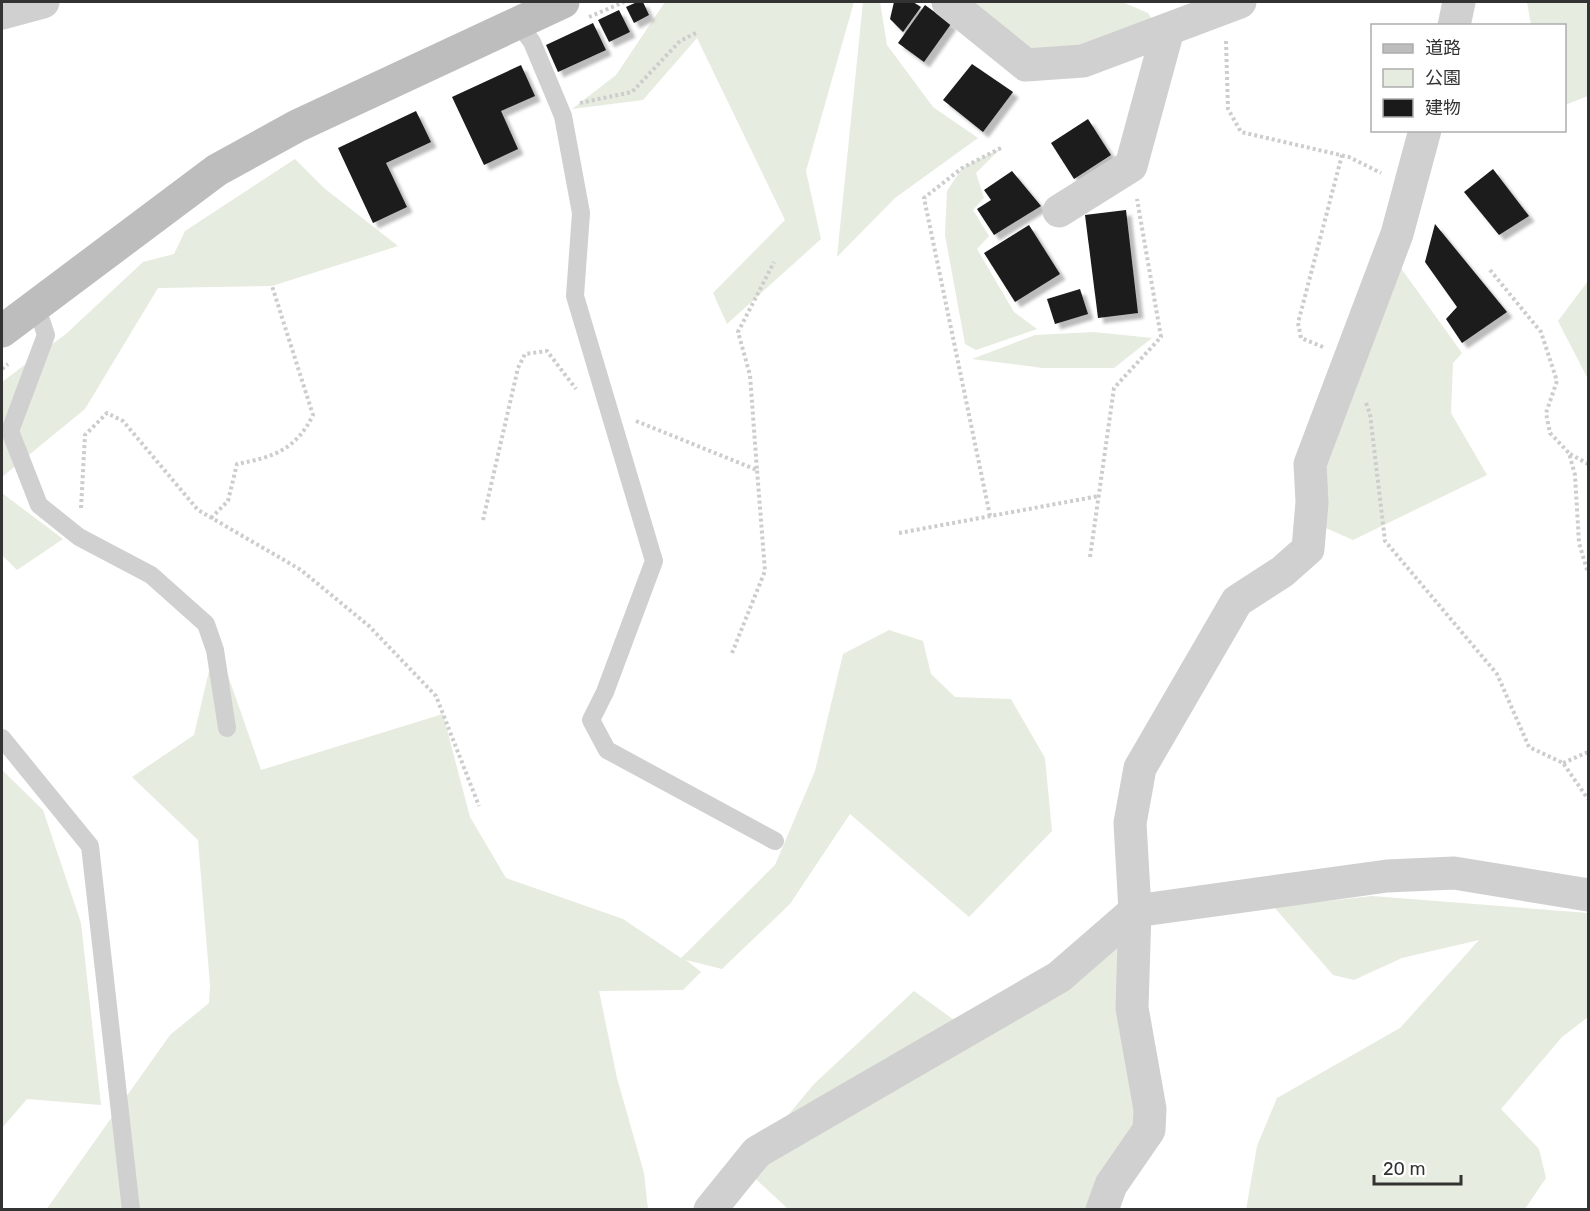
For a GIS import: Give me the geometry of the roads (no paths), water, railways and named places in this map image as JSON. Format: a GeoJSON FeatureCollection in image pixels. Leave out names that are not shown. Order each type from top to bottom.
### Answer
{"type":"FeatureCollection","features":[{"type":"Feature","properties":{"kind":"street"},"geometry":{"type":"LineString","coordinates":[[2,13],[43,2]]}},
{"type":"Feature","properties":{"kind":"street"},"geometry":{"type":"LineString","coordinates":[[948,2],[1026,65],[1083,62],[1233,4]]}},
{"type":"Feature","properties":{"kind":"street"},"geometry":{"type":"LineString","coordinates":[[1454,24],[1459,2]]}},
{"type":"Feature","properties":{"kind":"street"},"geometry":{"type":"LineString","coordinates":[[2,331],[41,320],[217,170],[297,126],[518,22],[567,6]]}},
{"type":"Feature","properties":{"kind":"street"},"geometry":{"type":"LineString","coordinates":[[1059,211],[1131,166],[1168,30]]}},
{"type":"Feature","properties":{"kind":"street"},"geometry":{"type":"LineString","coordinates":[[1102,1209],[1111,1185],[1149,1130],[1150,1109],[1132,1008],[1136,911],[1130,823],[1140,768],[1237,601],[1282,572],[1308,549],[1312,502],[1310,464],[1397,234],[1424,132]]}},
{"type":"Feature","properties":{"kind":"street"},"geometry":{"type":"LineString","coordinates":[[710,1209],[757,1152],[1059,977],[1136,911],[1388,876],[1454,873],[1588,895]]}},
{"type":"Feature","properties":{"kind":"lane"},"geometry":{"type":"LineString","coordinates":[[518,22],[532,42],[559,107],[581,213],[575,296],[654,561],[605,692],[591,720],[607,750],[775,841]]}},
{"type":"Feature","properties":{"kind":"lane"},"geometry":{"type":"LineString","coordinates":[[41,320],[10,432],[39,505],[79,537],[151,575],[206,624],[215,650],[227,728]]}},
{"type":"Feature","properties":{"kind":"lane"},"geometry":{"type":"LineString","coordinates":[[2,738],[90,846],[131,1209]]}}]}
